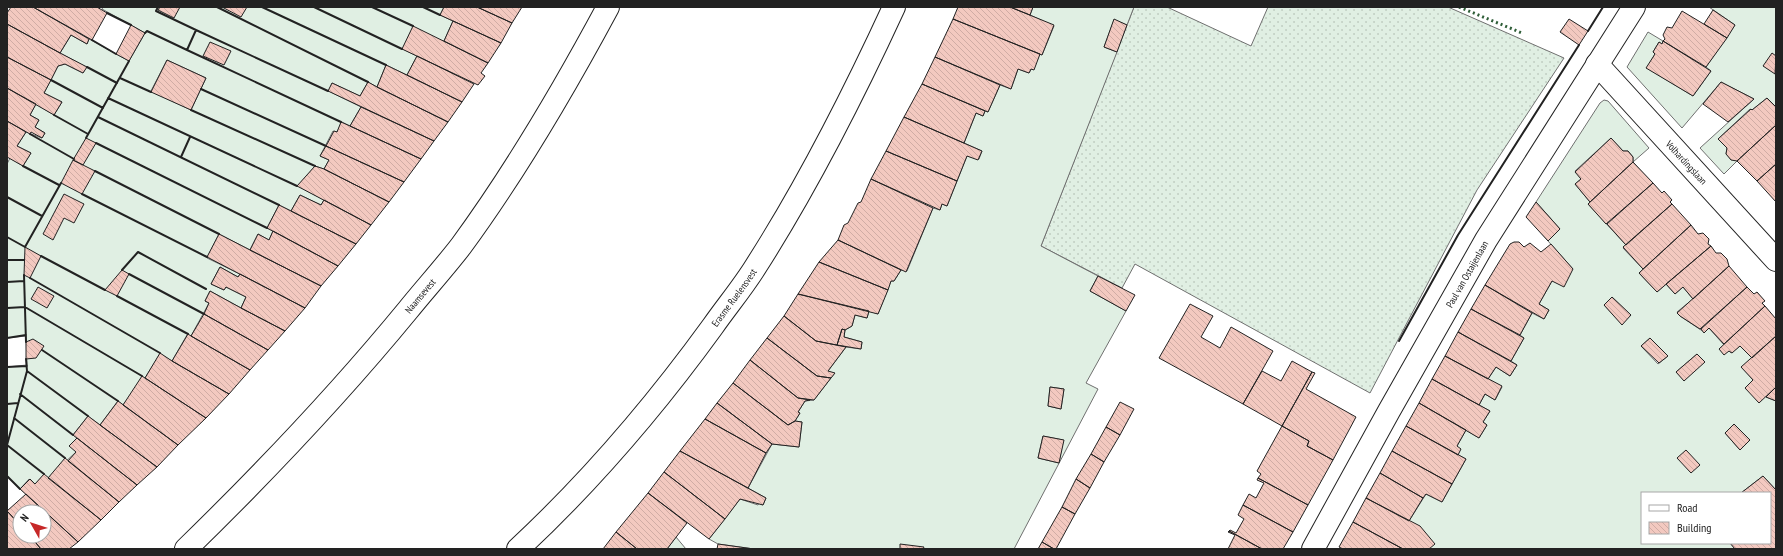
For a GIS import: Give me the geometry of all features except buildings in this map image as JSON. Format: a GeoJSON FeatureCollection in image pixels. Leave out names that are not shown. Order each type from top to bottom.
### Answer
{"type":"FeatureCollection","features":[{"type":"Feature","properties":{"kind":"main road","name":"Naamsevest"},"geometry":{"type":"LineString","coordinates":[[186,549],[236,501],[364,363],[460,247],[519,160],[578,63],[608,7]]}},
{"type":"Feature","properties":{"kind":"main road","name":"Erasme Ruelensvest"},"geometry":{"type":"LineString","coordinates":[[518,549],[611,454],[686,363],[756,267],[832,137],[894,7]]}},
{"type":"Feature","properties":{"kind":"main road","name":"Paul van Ostaijenlaan"},"geometry":{"type":"LineString","coordinates":[[1313,549],[1486,240],[1634,7]]}},
{"type":"Feature","properties":{"kind":"main road","name":"Volhardingslaan"},"geometry":{"type":"LineString","coordinates":[[1597,64],[1776,260]]}},
{"type":"Feature","properties":{"kind":"green space"},"geometry":{"type":"Polygon","coordinates":[[[103,7],[444,7],[440,15],[453,21],[444,41],[403,49],[417,56],[407,75],[386,65],[377,87],[368,82],[360,96],[332,83],[329,91],[361,107],[350,126],[342,122],[337,132],[333,131],[320,156],[329,160],[324,169],[315,166],[298,186],[324,200],[321,205],[300,195],[291,211],[279,205],[267,228],[273,231],[269,240],[258,234],[250,250],[219,234],[207,258],[240,274],[238,277],[220,267],[211,284],[224,290],[226,287],[246,297],[241,308],[210,291],[205,301],[209,303],[191,336],[187,335],[172,361],[160,354],[145,378],[123,405],[118,401],[100,425],[88,416],[73,435],[77,438],[70,446],[76,452],[48,478],[44,475],[35,484],[29,479],[20,489],[7,476],[7,367],[27,365],[26,336],[7,338],[7,164],[10,158],[23,166],[31,153],[17,146],[26,132],[42,138],[45,133],[35,127],[39,120],[30,115],[36,104],[54,115],[62,102],[44,93],[58,66],[65,64],[83,73],[86,67],[60,53],[71,35],[87,44],[89,39],[129,61],[145,33],[102,9],[103,7]],[[167,60],[151,91],[191,110],[206,78],[167,60]]]}},
{"type":"Feature","properties":{"kind":"green space"},"geometry":{"type":"Polygon","coordinates":[[[1033,7],[1134,7],[1127,25],[1114,20],[1104,47],[1117,52],[1041,246],[1098,276],[1090,291],[1126,311],[1086,383],[1098,389],[1014,549],[754,549],[718,544],[709,539],[740,499],[758,505],[759,503],[763,505],[766,498],[748,488],[772,444],[799,447],[802,422],[795,421],[800,413],[798,412],[805,401],[814,400],[834,374],[828,371],[846,347],[861,349],[862,342],[844,337],[845,330],[852,326],[855,315],[867,318],[869,311],[878,314],[891,281],[894,281],[901,270],[907,271],[933,208],[940,210],[942,204],[947,206],[967,156],[979,159],[982,151],[964,143],[976,113],[983,116],[985,111],[988,112],[1000,85],[1011,89],[1018,69],[1029,73],[1040,54],[1042,55],[1054,26],[1030,15],[1033,7]],[[1050,387],[1048,406],[1061,409],[1064,389],[1050,387]],[[1043,436],[1038,458],[1059,463],[1063,440],[1043,436]]]}},
{"type":"Feature","properties":{"kind":"green space"},"geometry":{"type":"Polygon","coordinates":[[[1134,7],[1167,7],[1251,46],[1268,7],[1448,7],[1564,58],[1477,190],[1370,393],[1135,264],[1122,288],[1041,246],[1134,7]]]}},
{"type":"Feature","properties":{"kind":"green space"},"geometry":{"type":"Polygon","coordinates":[[[1709,7],[1776,7],[1776,107],[1767,98],[1752,110],[1750,109],[1718,139],[1727,148],[1726,154],[1737,161],[1724,174],[1700,148],[1754,99],[1721,82],[1682,128],[1627,67],[1648,32],[1663,41],[1662,44],[1659,42],[1653,52],[1655,54],[1647,68],[1693,96],[1711,71],[1706,67],[1735,25],[1709,7]]]}},
{"type":"Feature","properties":{"kind":"green space"},"geometry":{"type":"Polygon","coordinates":[[[1604,100],[1608,101],[1649,148],[1633,162],[1633,157],[1628,151],[1623,151],[1611,138],[1575,171],[1581,179],[1575,184],[1590,202],[1588,204],[1626,245],[1623,248],[1643,269],[1639,273],[1657,292],[1666,284],[1675,294],[1683,287],[1693,299],[1677,312],[1680,316],[1704,332],[1709,328],[1731,353],[1740,346],[1752,358],[1753,380],[1766,397],[1776,401],[1776,490],[1763,476],[1742,492],[1641,492],[1641,544],[1731,544],[1735,549],[1429,549],[1409,521],[1426,494],[1442,502],[1466,459],[1458,455],[1457,446],[1466,430],[1479,438],[1487,425],[1483,422],[1490,411],[1479,405],[1485,394],[1495,400],[1502,387],[1488,379],[1496,367],[1510,376],[1517,365],[1511,361],[1524,338],[1520,335],[1532,313],[1544,319],[1549,310],[1539,304],[1552,281],[1573,269],[1548,241],[1560,229],[1536,202],[1600,103],[1604,100]],[[1612,297],[1604,305],[1622,324],[1631,315],[1612,297]],[[1650,338],[1641,346],[1658,364],[1668,356],[1650,338]],[[1697,354],[1676,372],[1684,380],[1704,362],[1697,354]],[[1734,425],[1725,433],[1740,450],[1750,440],[1734,425]]]}},
{"type":"Feature","properties":{"kind":"green space"},"geometry":{"type":"Polygon","coordinates":[[[676,537],[686,549],[667,549],[676,537]]]}},
{"type":"Feature","properties":{"kind":"hedge"},"geometry":{"type":"LineString","coordinates":[[1459,7],[1522,33]]}},
{"type":"Feature","properties":{"kind":"wall"},"geometry":{"type":"LineString","coordinates":[[145,33],[147,31],[187,50],[196,30],[156,11],[158,7]]}},
{"type":"Feature","properties":{"kind":"wall"},"geometry":{"type":"LineString","coordinates":[[217,7],[368,82]]}},
{"type":"Feature","properties":{"kind":"wall"},"geometry":{"type":"LineString","coordinates":[[262,7],[386,65]]}},
{"type":"Feature","properties":{"kind":"wall"},"geometry":{"type":"LineString","coordinates":[[314,7],[402,49]]}},
{"type":"Feature","properties":{"kind":"wall"},"geometry":{"type":"LineString","coordinates":[[372,7],[413,26]]}},
{"type":"Feature","properties":{"kind":"wall"},"geometry":{"type":"LineString","coordinates":[[423,7],[440,15]]}},
{"type":"Feature","properties":{"kind":"wall"},"geometry":{"type":"LineString","coordinates":[[1588,31],[1603,7]]}},
{"type":"Feature","properties":{"kind":"wall"},"geometry":{"type":"LineString","coordinates":[[107,13],[131,25]]}},
{"type":"Feature","properties":{"kind":"wall"},"geometry":{"type":"LineString","coordinates":[[196,30],[328,91]]}},
{"type":"Feature","properties":{"kind":"wall"},"geometry":{"type":"LineString","coordinates":[[92,40],[116,54]]}},
{"type":"Feature","properties":{"kind":"wall"},"geometry":{"type":"LineString","coordinates":[[1399,341],[1458,235],[1579,45]]}},
{"type":"Feature","properties":{"kind":"wall"},"geometry":{"type":"LineString","coordinates":[[187,50],[341,122]]}},
{"type":"Feature","properties":{"kind":"wall"},"geometry":{"type":"LineString","coordinates":[[86,138],[129,61]]}},
{"type":"Feature","properties":{"kind":"wall"},"geometry":{"type":"LineString","coordinates":[[87,67],[117,83]]}},
{"type":"Feature","properties":{"kind":"wall"},"geometry":{"type":"LineString","coordinates":[[120,78],[151,92]]}},
{"type":"Feature","properties":{"kind":"wall"},"geometry":{"type":"LineString","coordinates":[[51,80],[103,108]]}},
{"type":"Feature","properties":{"kind":"wall"},"geometry":{"type":"LineString","coordinates":[[201,89],[326,146]]}},
{"type":"Feature","properties":{"kind":"wall"},"geometry":{"type":"LineString","coordinates":[[108,98],[297,186]]}},
{"type":"Feature","properties":{"kind":"wall"},"geometry":{"type":"LineString","coordinates":[[191,110],[315,166]]}},
{"type":"Feature","properties":{"kind":"wall"},"geometry":{"type":"LineString","coordinates":[[54,115],[88,134]]}},
{"type":"Feature","properties":{"kind":"wall"},"geometry":{"type":"LineString","coordinates":[[98,117],[279,205]]}},
{"type":"Feature","properties":{"kind":"wall"},"geometry":{"type":"LineString","coordinates":[[30,134],[74,159]]}},
{"type":"Feature","properties":{"kind":"wall"},"geometry":{"type":"LineString","coordinates":[[181,157],[190,137]]}},
{"type":"Feature","properties":{"kind":"wall"},"geometry":{"type":"LineString","coordinates":[[96,143],[267,228]]}},
{"type":"Feature","properties":{"kind":"wall"},"geometry":{"type":"LineString","coordinates":[[23,166],[59,185]]}},
{"type":"Feature","properties":{"kind":"wall"},"geometry":{"type":"LineString","coordinates":[[95,171],[219,234]]}},
{"type":"Feature","properties":{"kind":"wall"},"geometry":{"type":"LineString","coordinates":[[7,237],[25,247],[61,183]]}},
{"type":"Feature","properties":{"kind":"wall"},"geometry":{"type":"LineString","coordinates":[[82,194],[207,257]]}},
{"type":"Feature","properties":{"kind":"wall"},"geometry":{"type":"LineString","coordinates":[[7,197],[42,216]]}},
{"type":"Feature","properties":{"kind":"wall"},"geometry":{"type":"LineString","coordinates":[[122,270],[138,252],[206,289]]}},
{"type":"Feature","properties":{"kind":"wall"},"geometry":{"type":"LineString","coordinates":[[41,256],[105,290]]}},
{"type":"Feature","properties":{"kind":"wall"},"geometry":{"type":"LineString","coordinates":[[7,260],[24,260]]}},
{"type":"Feature","properties":{"kind":"wall"},"geometry":{"type":"LineString","coordinates":[[129,274],[204,314]]}},
{"type":"Feature","properties":{"kind":"wall"},"geometry":{"type":"LineString","coordinates":[[24,275],[26,342]]}},
{"type":"Feature","properties":{"kind":"wall"},"geometry":{"type":"LineString","coordinates":[[30,278],[160,353]]}},
{"type":"Feature","properties":{"kind":"wall"},"geometry":{"type":"LineString","coordinates":[[7,282],[24,281]]}},
{"type":"Feature","properties":{"kind":"wall"},"geometry":{"type":"LineString","coordinates":[[117,296],[188,334]]}},
{"type":"Feature","properties":{"kind":"wall"},"geometry":{"type":"LineString","coordinates":[[7,308],[25,307],[142,376]]}},
{"type":"Feature","properties":{"kind":"wall"},"geometry":{"type":"LineString","coordinates":[[7,338],[26,335]]}},
{"type":"Feature","properties":{"kind":"wall"},"geometry":{"type":"LineString","coordinates":[[42,350],[118,401]]}},
{"type":"Feature","properties":{"kind":"wall"},"geometry":{"type":"LineString","coordinates":[[7,445],[27,371],[26,359]]}},
{"type":"Feature","properties":{"kind":"wall"},"geometry":{"type":"LineString","coordinates":[[7,367],[27,366]]}},
{"type":"Feature","properties":{"kind":"wall"},"geometry":{"type":"LineString","coordinates":[[27,371],[88,416]]}},
{"type":"Feature","properties":{"kind":"wall"},"geometry":{"type":"LineString","coordinates":[[20,394],[73,435]]}},
{"type":"Feature","properties":{"kind":"wall"},"geometry":{"type":"LineString","coordinates":[[7,404],[18,403]]}},
{"type":"Feature","properties":{"kind":"wall"},"geometry":{"type":"LineString","coordinates":[[14,418],[65,458]]}},
{"type":"Feature","properties":{"kind":"wall"},"geometry":{"type":"LineString","coordinates":[[7,445],[44,474]]}},
{"type":"Feature","properties":{"kind":"wall"},"geometry":{"type":"LineString","coordinates":[[7,476],[20,489]]}}]}
